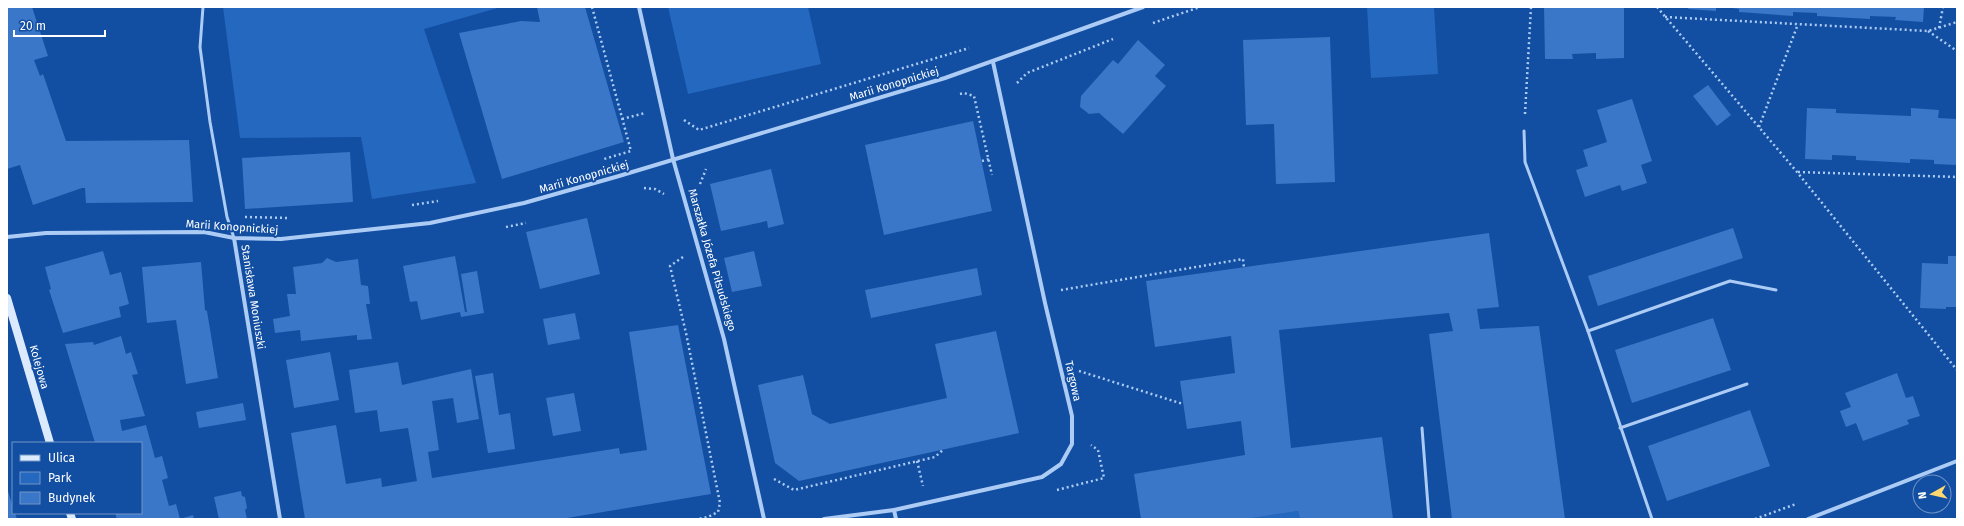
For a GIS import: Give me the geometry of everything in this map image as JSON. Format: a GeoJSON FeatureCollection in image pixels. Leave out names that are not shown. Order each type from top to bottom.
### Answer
{"type":"FeatureCollection","features":[{"type":"Feature","properties":{"kind":"street","name":"Marszałka Józefa Piłsudskiego"},"geometry":{"type":"LineString","coordinates":[[639,7],[673,159],[724,339],[764,519]]}},
{"type":"Feature","properties":{"kind":"street","name":"Marii Konopnickiej"},"geometry":{"type":"LineString","coordinates":[[7,237],[46,233],[204,232],[234,238],[281,239],[430,223],[524,203],[945,78],[1144,7]]}},
{"type":"Feature","properties":{"kind":"street","name":"Targowa"},"geometry":{"type":"LineString","coordinates":[[824,519],[894,510],[1042,477],[1062,464],[1072,444],[1072,416],[1043,296],[993,62]]}},
{"type":"Feature","properties":{"kind":"street","name":"Stanisława Moniuszki"},"geometry":{"type":"LineString","coordinates":[[234,238],[280,519]]}},
{"type":"Feature","properties":{"kind":"street","name":"Kolejowa"},"geometry":{"type":"LineString","coordinates":[[7,298],[50,442]]}},
{"type":"Feature","properties":{"kind":"street"},"geometry":{"type":"LineString","coordinates":[[1808,519],[1957,461]]}},
{"type":"Feature","properties":{"kind":"street"},"geometry":{"type":"LineString","coordinates":[[894,510],[896,519]]}},
{"type":"Feature","properties":{"kind":"lane","name":"Stanisława Moniuszki"},"geometry":{"type":"LineString","coordinates":[[203,7],[200,47],[210,122],[227,216],[234,238]]}},
{"type":"Feature","properties":{"kind":"lane"},"geometry":{"type":"LineString","coordinates":[[1524,131],[1525,162],[1588,330],[1652,519]]}},
{"type":"Feature","properties":{"kind":"lane"},"geometry":{"type":"LineString","coordinates":[[1588,330],[1730,281],[1776,290]]}},
{"type":"Feature","properties":{"kind":"lane"},"geometry":{"type":"LineString","coordinates":[[1620,428],[1747,384]]}},
{"type":"Feature","properties":{"kind":"lane"},"geometry":{"type":"LineString","coordinates":[[1422,428],[1429,519]]}},
{"type":"Feature","properties":{"kind":"path"},"geometry":{"type":"LineString","coordinates":[[592,7],[631,151],[599,161]]}},
{"type":"Feature","properties":{"kind":"path"},"geometry":{"type":"LineString","coordinates":[[1149,25],[1200,7]]}},
{"type":"Feature","properties":{"kind":"path"},"geometry":{"type":"LineString","coordinates":[[1524,131],[1531,7]]}},
{"type":"Feature","properties":{"kind":"path"},"geometry":{"type":"LineString","coordinates":[[1657,7],[1797,172],[1957,370]]}},
{"type":"Feature","properties":{"kind":"path"},"geometry":{"type":"LineString","coordinates":[[1939,28],[1943,7]]}},
{"type":"Feature","properties":{"kind":"path"},"geometry":{"type":"LineString","coordinates":[[1665,17],[1928,31],[1957,22]]}},
{"type":"Feature","properties":{"kind":"path"},"geometry":{"type":"LineString","coordinates":[[1759,127],[1798,24]]}},
{"type":"Feature","properties":{"kind":"path"},"geometry":{"type":"LineString","coordinates":[[1928,31],[1957,51]]}},
{"type":"Feature","properties":{"kind":"path"},"geometry":{"type":"LineString","coordinates":[[1016,89],[1017,82],[1027,73],[1120,36]]}},
{"type":"Feature","properties":{"kind":"path"},"geometry":{"type":"LineString","coordinates":[[682,115],[684,120],[699,130],[977,46]]}},
{"type":"Feature","properties":{"kind":"path"},"geometry":{"type":"LineString","coordinates":[[939,58],[950,96],[964,93],[974,96],[992,175]]}},
{"type":"Feature","properties":{"kind":"path"},"geometry":{"type":"LineString","coordinates":[[982,161],[988,159]]}},
{"type":"Feature","properties":{"kind":"path"},"geometry":{"type":"LineString","coordinates":[[701,190],[700,184],[707,168]]}},
{"type":"Feature","properties":{"kind":"path"},"geometry":{"type":"LineString","coordinates":[[1797,172],[1957,177]]}},
{"type":"Feature","properties":{"kind":"path"},"geometry":{"type":"LineString","coordinates":[[637,190],[655,189],[668,197]]}},
{"type":"Feature","properties":{"kind":"path"},"geometry":{"type":"LineString","coordinates":[[409,205],[440,200]]}},
{"type":"Feature","properties":{"kind":"path"},"geometry":{"type":"LineString","coordinates":[[227,216],[297,218]]}},
{"type":"Feature","properties":{"kind":"path"},"geometry":{"type":"LineString","coordinates":[[502,228],[533,221]]}},
{"type":"Feature","properties":{"kind":"path"},"geometry":{"type":"LineString","coordinates":[[688,253],[670,266],[686,333],[720,503],[718,512],[708,517],[698,519]]}},
{"type":"Feature","properties":{"kind":"path"},"geometry":{"type":"LineString","coordinates":[[1056,290],[1243,258],[1244,268]]}},
{"type":"Feature","properties":{"kind":"path"},"geometry":{"type":"LineString","coordinates":[[1073,369],[1183,404]]}},
{"type":"Feature","properties":{"kind":"path"},"geometry":{"type":"LineString","coordinates":[[1050,491],[1104,478],[1098,450],[1090,445],[1089,438]]}},
{"type":"Feature","properties":{"kind":"path"},"geometry":{"type":"LineString","coordinates":[[771,477],[794,490],[936,457],[944,449]]}},
{"type":"Feature","properties":{"kind":"path"},"geometry":{"type":"LineString","coordinates":[[917,461],[927,503]]}},
{"type":"Feature","properties":{"kind":"green space"},"geometry":{"type":"Polygon","coordinates":[[[223,7],[501,7],[424,29],[476,183],[372,199],[361,137],[240,138],[223,7]]]}},
{"type":"Feature","properties":{"kind":"green space"},"geometry":{"type":"Polygon","coordinates":[[[668,7],[808,7],[821,64],[688,94],[668,7]]]}},
{"type":"Feature","properties":{"kind":"green space"},"geometry":{"type":"Polygon","coordinates":[[[1367,7],[1434,7],[1438,74],[1371,78],[1367,7]]]}},
{"type":"Feature","properties":{"kind":"green space"},"geometry":{"type":"Polygon","coordinates":[[[1298,511],[1300,519],[1246,519],[1298,511]]]}},
{"type":"Feature","properties":{"kind":"building"},"geometry":{"type":"Polygon","coordinates":[[[7,7],[32,7],[48,56],[34,60],[40,76],[43,74],[66,141],[189,140],[193,202],[86,203],[85,188],[82,188],[33,205],[20,165],[7,169],[7,7]]]}},
{"type":"Feature","properties":{"kind":"building"},"geometry":{"type":"Polygon","coordinates":[[[537,7],[585,7],[624,142],[502,179],[459,33],[521,21],[540,22],[537,7]]]}},
{"type":"Feature","properties":{"kind":"building"},"geometry":{"type":"Polygon","coordinates":[[[1544,7],[1624,7],[1624,58],[1596,59],[1596,53],[1572,54],[1573,59],[1545,59],[1544,7]]]}},
{"type":"Feature","properties":{"kind":"building"},"geometry":{"type":"Polygon","coordinates":[[[1689,7],[1716,7],[1716,11],[1688,9],[1689,7]]]}},
{"type":"Feature","properties":{"kind":"building"},"geometry":{"type":"Polygon","coordinates":[[[1725,7],[1924,7],[1923,22],[1895,20],[1896,17],[1870,16],[1870,19],[1817,16],[1817,13],[1793,12],[1793,16],[1739,12],[1739,9],[1725,7]]]}},
{"type":"Feature","properties":{"kind":"building"},"geometry":{"type":"Polygon","coordinates":[[[1330,37],[1335,182],[1276,184],[1274,124],[1246,125],[1243,40],[1330,37]]]}},
{"type":"Feature","properties":{"kind":"building"},"geometry":{"type":"Polygon","coordinates":[[[1138,40],[1165,65],[1155,76],[1166,86],[1123,134],[1099,113],[1089,114],[1080,107],[1081,96],[1113,60],[1118,64],[1138,40]]]}},
{"type":"Feature","properties":{"kind":"building"},"geometry":{"type":"Polygon","coordinates":[[[1708,85],[1731,115],[1717,126],[1693,96],[1708,85]]]}},
{"type":"Feature","properties":{"kind":"building"},"geometry":{"type":"Polygon","coordinates":[[[1632,99],[1652,161],[1641,165],[1647,183],[1622,191],[1620,185],[1585,197],[1576,170],[1588,166],[1583,150],[1607,142],[1597,110],[1632,99]]]}},
{"type":"Feature","properties":{"kind":"building"},"geometry":{"type":"Polygon","coordinates":[[[1807,108],[1836,109],[1836,113],[1911,116],[1911,108],[1939,110],[1938,118],[1957,119],[1957,165],[1934,164],[1934,160],[1910,159],[1910,163],[1856,160],[1856,156],[1832,155],[1832,160],[1805,159],[1807,108]]]}},
{"type":"Feature","properties":{"kind":"building"},"geometry":{"type":"Polygon","coordinates":[[[973,121],[992,211],[884,235],[865,145],[973,121]]]}},
{"type":"Feature","properties":{"kind":"building"},"geometry":{"type":"Polygon","coordinates":[[[350,152],[353,202],[245,209],[242,158],[350,152]]]}},
{"type":"Feature","properties":{"kind":"building"},"geometry":{"type":"Polygon","coordinates":[[[771,169],[784,224],[768,228],[767,221],[721,231],[710,184],[771,169]]]}},
{"type":"Feature","properties":{"kind":"building"},"geometry":{"type":"Polygon","coordinates":[[[587,218],[600,274],[540,289],[526,232],[587,218]]]}},
{"type":"Feature","properties":{"kind":"building"},"geometry":{"type":"Polygon","coordinates":[[[1733,228],[1743,258],[1598,306],[1588,276],[1733,228]]]}},
{"type":"Feature","properties":{"kind":"building"},"geometry":{"type":"Polygon","coordinates":[[[1489,233],[1499,307],[1477,309],[1480,329],[1539,326],[1565,519],[1452,519],[1429,334],[1453,331],[1449,313],[1279,330],[1291,448],[1382,437],[1393,519],[1300,519],[1298,511],[1246,519],[1141,519],[1134,474],[1245,455],[1241,421],[1187,429],[1180,381],[1235,373],[1231,336],[1155,347],[1146,281],[1489,233]]]}},
{"type":"Feature","properties":{"kind":"building"},"geometry":{"type":"Polygon","coordinates":[[[103,251],[110,275],[121,272],[129,304],[119,307],[121,317],[63,333],[49,290],[51,289],[45,267],[103,251]]]}},
{"type":"Feature","properties":{"kind":"building"},"geometry":{"type":"Polygon","coordinates":[[[754,251],[762,286],[732,292],[724,258],[754,251]]]}},
{"type":"Feature","properties":{"kind":"building"},"geometry":{"type":"Polygon","coordinates":[[[455,256],[465,312],[467,312],[461,274],[477,271],[484,313],[461,317],[460,312],[421,320],[417,301],[410,302],[403,266],[455,256]]]}},
{"type":"Feature","properties":{"kind":"building"},"geometry":{"type":"Polygon","coordinates":[[[1948,256],[1957,256],[1957,307],[1946,307],[1946,309],[1920,308],[1922,263],[1948,264],[1948,256]]]}},
{"type":"Feature","properties":{"kind":"building"},"geometry":{"type":"Polygon","coordinates":[[[327,258],[336,262],[358,259],[361,285],[368,286],[370,304],[366,304],[372,339],[357,340],[357,335],[301,341],[300,330],[275,333],[273,319],[290,316],[287,294],[296,294],[293,267],[322,263],[327,258]]]}},
{"type":"Feature","properties":{"kind":"building"},"geometry":{"type":"Polygon","coordinates":[[[201,262],[205,310],[207,311],[218,378],[186,384],[176,320],[147,323],[142,267],[201,262]]]}},
{"type":"Feature","properties":{"kind":"building"},"geometry":{"type":"Polygon","coordinates":[[[977,268],[982,295],[871,318],[865,290],[977,268]]]}},
{"type":"Feature","properties":{"kind":"building"},"geometry":{"type":"Polygon","coordinates":[[[575,313],[580,339],[548,345],[543,319],[575,313]]]}},
{"type":"Feature","properties":{"kind":"building"},"geometry":{"type":"Polygon","coordinates":[[[1713,318],[1731,370],[1632,403],[1615,350],[1713,318]]]}},
{"type":"Feature","properties":{"kind":"building"},"geometry":{"type":"Polygon","coordinates":[[[678,325],[711,494],[561,519],[305,519],[291,433],[336,425],[346,484],[381,478],[382,487],[417,481],[408,428],[380,432],[377,410],[355,413],[349,370],[398,362],[402,385],[471,369],[479,419],[457,423],[453,398],[432,401],[439,450],[428,452],[432,478],[619,448],[620,454],[647,450],[629,332],[678,325]]]}},
{"type":"Feature","properties":{"kind":"building"},"geometry":{"type":"Polygon","coordinates":[[[996,331],[1019,433],[799,481],[775,463],[758,385],[803,375],[812,414],[830,424],[947,398],[935,344],[996,331]]]}},
{"type":"Feature","properties":{"kind":"building"},"geometry":{"type":"Polygon","coordinates":[[[121,336],[126,354],[131,352],[138,374],[132,375],[145,416],[120,420],[122,431],[146,425],[155,458],[162,456],[168,478],[162,480],[169,506],[176,504],[180,519],[117,519],[115,514],[142,514],[142,442],[95,442],[65,344],[93,342],[94,345],[121,336]]]}},
{"type":"Feature","properties":{"kind":"building"},"geometry":{"type":"Polygon","coordinates":[[[330,352],[339,400],[294,408],[286,360],[330,352]]]}},
{"type":"Feature","properties":{"kind":"building"},"geometry":{"type":"Polygon","coordinates":[[[493,373],[499,415],[510,413],[515,449],[488,453],[475,376],[493,373]]]}},
{"type":"Feature","properties":{"kind":"building"},"geometry":{"type":"Polygon","coordinates":[[[1897,373],[1906,398],[1913,396],[1920,416],[1907,420],[1909,424],[1863,441],[1856,423],[1846,427],[1841,414],[1840,411],[1851,407],[1845,393],[1897,373]]]}},
{"type":"Feature","properties":{"kind":"building"},"geometry":{"type":"Polygon","coordinates":[[[574,393],[581,431],[553,436],[546,398],[574,393]]]}},
{"type":"Feature","properties":{"kind":"building"},"geometry":{"type":"Polygon","coordinates":[[[243,403],[246,420],[199,428],[196,412],[243,403]]]}},
{"type":"Feature","properties":{"kind":"building"},"geometry":{"type":"Polygon","coordinates":[[[1750,410],[1770,466],[1667,501],[1648,446],[1750,410]]]}},
{"type":"Feature","properties":{"kind":"building"},"geometry":{"type":"Polygon","coordinates":[[[7,488],[12,504],[12,514],[15,514],[17,519],[7,519],[7,488]]]}},
{"type":"Feature","properties":{"kind":"building"},"geometry":{"type":"Polygon","coordinates":[[[241,491],[242,496],[245,497],[247,519],[219,519],[214,497],[241,491]]]}},
{"type":"Feature","properties":{"kind":"building"},"geometry":{"type":"Polygon","coordinates":[[[193,515],[194,519],[180,519],[193,515]]]}}]}
